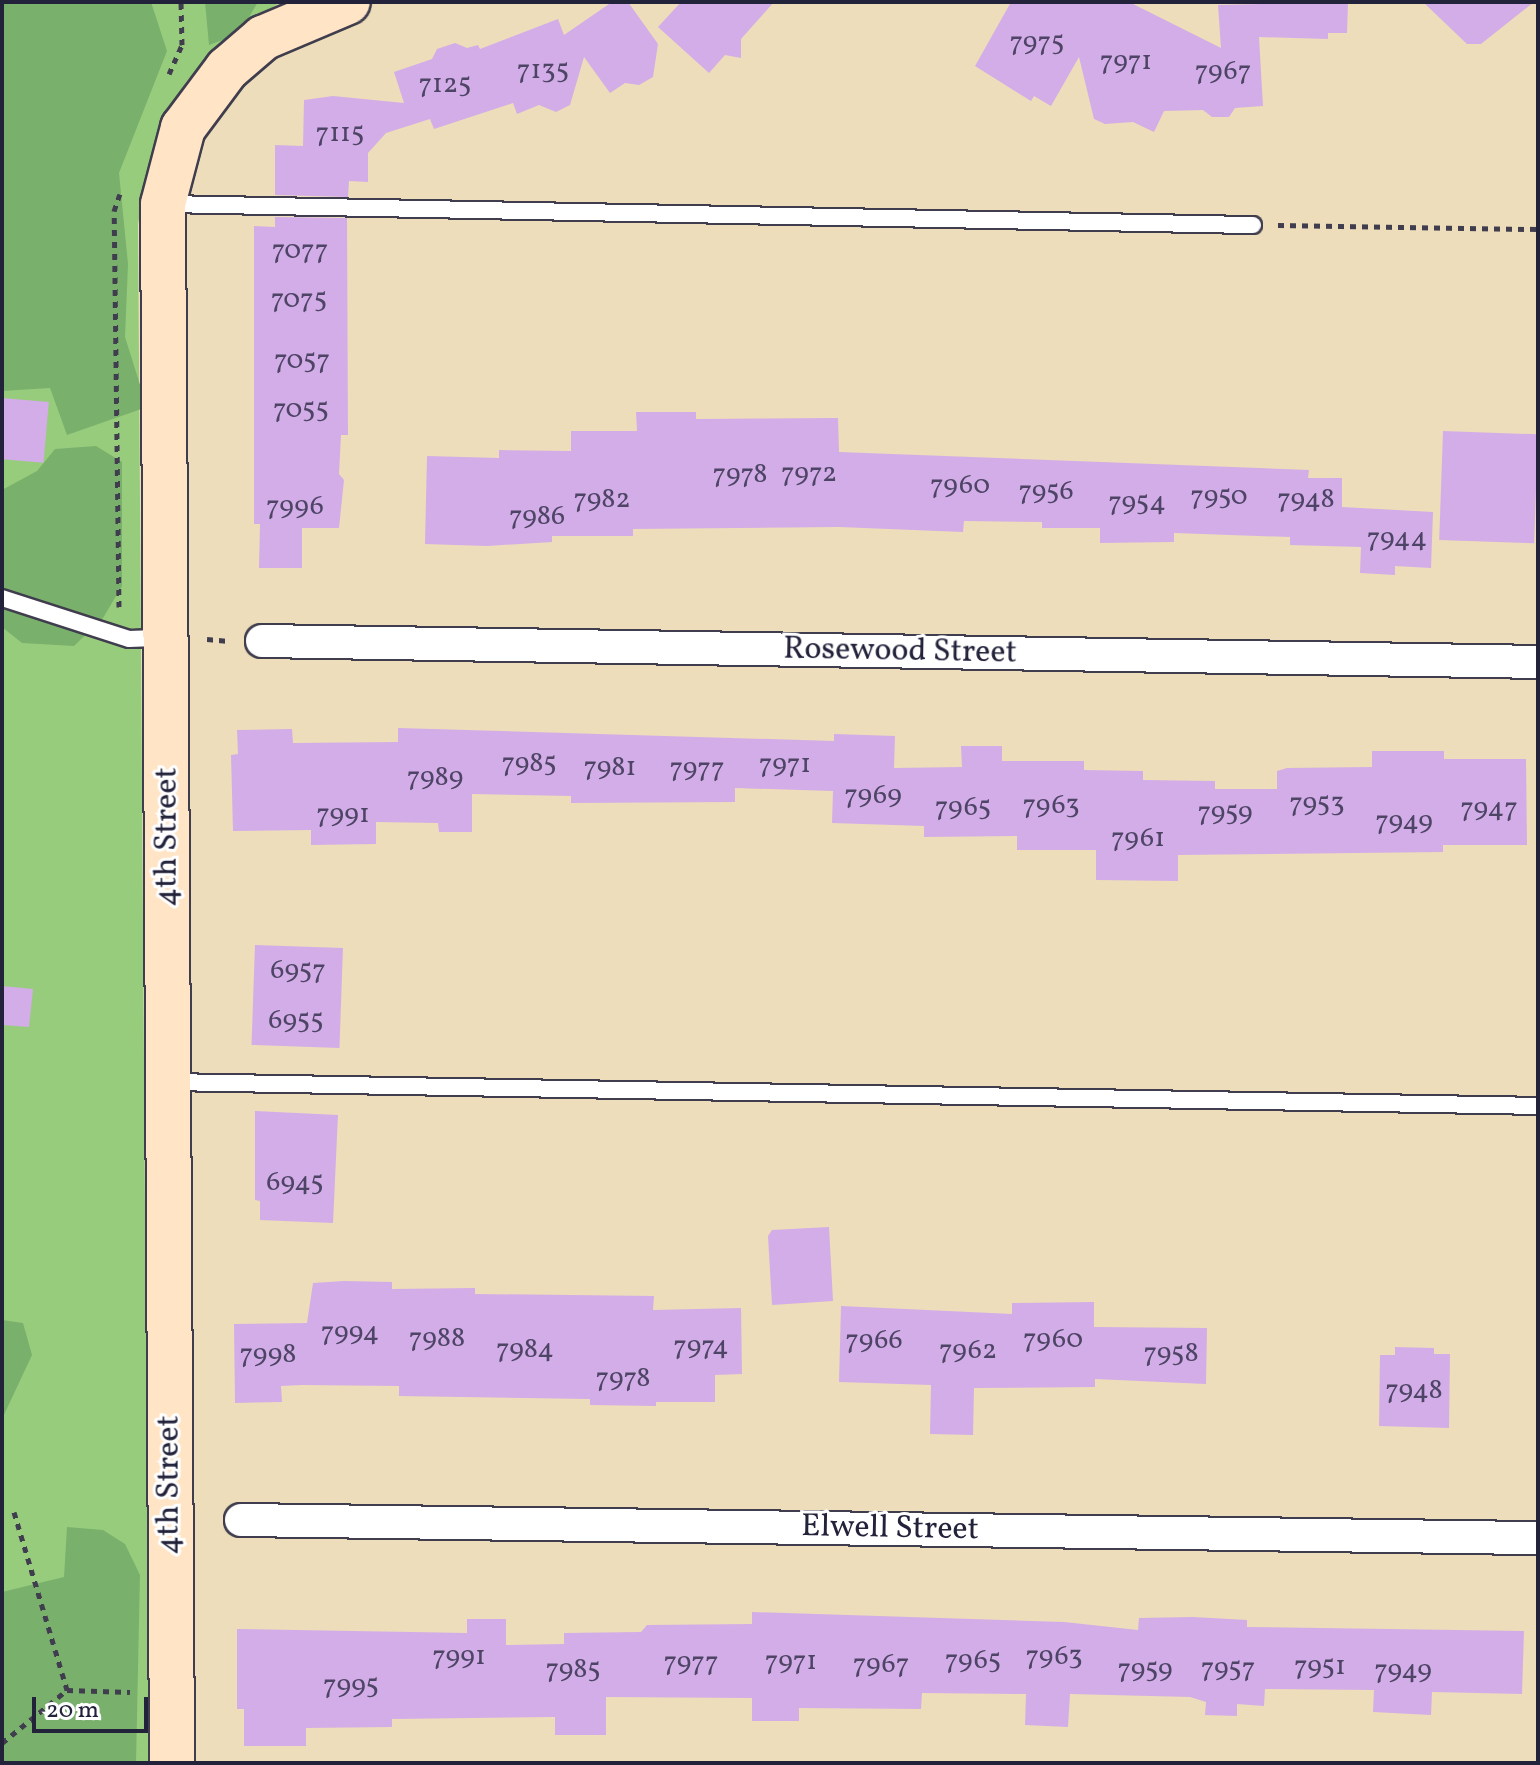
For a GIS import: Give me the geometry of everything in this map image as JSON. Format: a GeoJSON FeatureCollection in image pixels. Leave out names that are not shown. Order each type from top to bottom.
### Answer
{"type":"FeatureCollection","features":[{"type":"Feature","properties":{"kind":"street","name":"4th Street"},"geometry":{"type":"LineString","coordinates":[[172,1763],[167,1081],[168,638],[163,204],[183,128],[227,69],[263,38],[348,2]]}},
{"type":"Feature","properties":{"kind":"street","name":"Rosewood Street"},"geometry":{"type":"LineString","coordinates":[[262,641],[1538,662]]}},
{"type":"Feature","properties":{"kind":"street","name":"Elwell Street"},"geometry":{"type":"LineString","coordinates":[[241,1520],[1538,1538]]}},
{"type":"Feature","properties":{"kind":"lane"},"geometry":{"type":"LineString","coordinates":[[163,204],[1253,225]]}},
{"type":"Feature","properties":{"kind":"lane"},"geometry":{"type":"LineString","coordinates":[[2,598],[129,639],[168,638]]}},
{"type":"Feature","properties":{"kind":"lane"},"geometry":{"type":"LineString","coordinates":[[167,1081],[1538,1106]]}},
{"type":"Feature","properties":{"kind":"path"},"geometry":{"type":"LineString","coordinates":[[1253,225],[1538,229]]}},
{"type":"Feature","properties":{"kind":"path"},"geometry":{"type":"LineString","coordinates":[[168,638],[262,641]]}},
{"type":"Feature","properties":{"kind":"path"},"geometry":{"type":"LineString","coordinates":[[14,1512],[67,1690]]}},
{"type":"Feature","properties":{"kind":"path"},"geometry":{"type":"LineString","coordinates":[[2,1743],[67,1690],[172,1693]]}},
{"type":"Feature","properties":{"kind":"green space"},"geometry":{"type":"Polygon","coordinates":[[[2,2],[281,2],[232,33],[186,82],[152,153],[138,224],[149,1763],[2,1763],[2,2]]]}},
{"type":"Feature","properties":{"kind":"green space"},"geometry":{"type":"Polygon","coordinates":[[[2,2],[151,2],[167,51],[119,173],[128,264],[125,337],[147,407],[67,435],[50,388],[2,391],[2,2]]]}},
{"type":"Feature","properties":{"kind":"green space"},"geometry":{"type":"Polygon","coordinates":[[[205,2],[258,2],[239,34],[209,45],[205,2]]]}},
{"type":"Feature","properties":{"kind":"green space"},"geometry":{"type":"Polygon","coordinates":[[[96,446],[122,462],[122,586],[103,618],[74,646],[22,643],[2,627],[2,490],[37,471],[55,449],[96,446]]]}},
{"type":"Feature","properties":{"kind":"green space"},"geometry":{"type":"Polygon","coordinates":[[[2,1320],[23,1323],[32,1355],[2,1419],[2,1320]]]}},
{"type":"Feature","properties":{"kind":"green space"},"geometry":{"type":"Polygon","coordinates":[[[67,1527],[103,1530],[125,1544],[140,1575],[136,1763],[2,1763],[2,1592],[64,1577],[67,1527]]]}},
{"type":"Feature","properties":{"kind":"building"},"geometry":{"type":"Polygon","coordinates":[[[612,2],[628,2],[658,44],[653,77],[639,85],[625,83],[610,93],[584,57],[570,105],[556,112],[539,105],[517,114],[513,103],[434,129],[430,119],[386,133],[368,153],[368,182],[349,181],[348,197],[275,195],[275,145],[303,146],[304,100],[333,96],[404,103],[394,72],[432,59],[437,49],[455,43],[467,48],[478,45],[480,49],[558,19],[564,35],[612,2]]]}},
{"type":"Feature","properties":{"kind":"building"},"geometry":{"type":"Polygon","coordinates":[[[681,2],[774,2],[741,39],[741,58],[725,55],[709,73],[658,27],[681,2]]]}},
{"type":"Feature","properties":{"kind":"building"},"geometry":{"type":"Polygon","coordinates":[[[1011,2],[1129,2],[1221,48],[1218,5],[1348,2],[1347,33],[1328,33],[1328,39],[1259,37],[1263,106],[1235,108],[1229,117],[1212,117],[1203,110],[1164,111],[1154,132],[1133,122],[1105,124],[1094,119],[1079,57],[1051,106],[1034,96],[1031,101],[975,66],[1011,2]]]}},
{"type":"Feature","properties":{"kind":"building"},"geometry":{"type":"Polygon","coordinates":[[[1423,2],[1534,2],[1481,44],[1467,44],[1423,2]]]}},
{"type":"Feature","properties":{"kind":"building"},"geometry":{"type":"Polygon","coordinates":[[[275,217],[347,218],[348,435],[341,435],[339,474],[344,480],[339,528],[302,528],[302,568],[259,568],[260,524],[254,524],[254,226],[275,227],[275,217]]]}},
{"type":"Feature","properties":{"kind":"building"},"geometry":{"type":"Polygon","coordinates":[[[2,398],[49,402],[44,463],[2,459],[2,398]]]}},
{"type":"Feature","properties":{"kind":"building"},"geometry":{"type":"Polygon","coordinates":[[[636,412],[696,412],[696,419],[838,418],[839,452],[1309,470],[1308,478],[1342,478],[1342,507],[1433,512],[1431,568],[1395,566],[1395,575],[1360,573],[1361,547],[1290,545],[1290,537],[1174,533],[1174,542],[1100,543],[1100,528],[1042,528],[1042,522],[964,521],[963,532],[839,527],[633,529],[633,536],[552,536],[552,542],[487,546],[425,544],[427,456],[499,458],[499,450],[571,451],[571,431],[637,431],[636,412]]]}},
{"type":"Feature","properties":{"kind":"building"},"geometry":{"type":"Polygon","coordinates":[[[1443,431],[1538,434],[1534,543],[1439,540],[1443,431]]]}},
{"type":"Feature","properties":{"kind":"building"},"geometry":{"type":"Polygon","coordinates":[[[398,728],[834,741],[834,734],[895,736],[894,768],[962,767],[961,746],[1002,746],[1002,761],[1084,761],[1084,770],[1143,771],[1143,780],[1215,781],[1215,789],[1277,789],[1277,771],[1287,768],[1372,767],[1372,751],[1444,751],[1444,759],[1526,759],[1527,845],[1443,845],[1443,852],[1178,855],[1178,881],[1096,880],[1096,850],[1017,850],[1017,836],[924,837],[924,826],[832,823],[833,791],[735,788],[735,802],[571,803],[571,796],[472,794],[472,832],[439,832],[438,823],[376,822],[376,844],[311,845],[311,830],[233,831],[231,755],[238,754],[237,730],[292,729],[293,743],[398,742],[398,728]]]}},
{"type":"Feature","properties":{"kind":"building"},"geometry":{"type":"Polygon","coordinates":[[[255,945],[343,948],[339,1048],[252,1045],[255,945]]]}},
{"type":"Feature","properties":{"kind":"building"},"geometry":{"type":"Polygon","coordinates":[[[2,986],[33,989],[29,1027],[2,1025],[2,986]]]}},
{"type":"Feature","properties":{"kind":"building"},"geometry":{"type":"Polygon","coordinates":[[[255,1111],[338,1115],[333,1223],[260,1220],[260,1201],[255,1200],[255,1111]]]}},
{"type":"Feature","properties":{"kind":"building"},"geometry":{"type":"Polygon","coordinates":[[[829,1227],[833,1301],[772,1305],[768,1236],[772,1230],[829,1227]]]}},
{"type":"Feature","properties":{"kind":"building"},"geometry":{"type":"Polygon","coordinates":[[[392,1282],[392,1289],[475,1288],[475,1294],[654,1296],[653,1310],[741,1308],[742,1374],[715,1375],[715,1402],[656,1402],[656,1406],[590,1405],[590,1399],[399,1396],[399,1386],[302,1385],[281,1386],[282,1402],[235,1403],[234,1324],[307,1323],[313,1283],[392,1282]]]}},
{"type":"Feature","properties":{"kind":"building"},"geometry":{"type":"Polygon","coordinates":[[[1094,1302],[1094,1327],[1207,1328],[1206,1384],[1095,1379],[1095,1387],[974,1388],[973,1435],[930,1434],[931,1385],[839,1382],[841,1306],[1012,1314],[1012,1303],[1094,1302]]]}},
{"type":"Feature","properties":{"kind":"building"},"geometry":{"type":"Polygon","coordinates":[[[1395,1347],[1434,1348],[1434,1354],[1450,1354],[1449,1428],[1379,1426],[1380,1355],[1395,1355],[1395,1347]]]}},
{"type":"Feature","properties":{"kind":"building"},"geometry":{"type":"Polygon","coordinates":[[[752,1612],[1064,1622],[1138,1630],[1139,1618],[1193,1617],[1247,1620],[1247,1627],[1524,1631],[1522,1694],[1432,1692],[1431,1715],[1373,1712],[1374,1690],[1265,1689],[1264,1706],[1237,1704],[1237,1716],[1205,1715],[1206,1702],[1190,1697],[1070,1694],[1068,1727],[1025,1725],[1026,1694],[922,1693],[921,1709],[799,1708],[799,1721],[752,1721],[752,1698],[606,1697],[606,1735],[555,1735],[555,1717],[392,1719],[392,1727],[306,1728],[306,1746],[244,1746],[244,1709],[237,1709],[237,1629],[467,1633],[467,1619],[506,1619],[506,1645],[564,1644],[564,1633],[641,1632],[647,1625],[752,1624],[752,1612]]]}}]}
